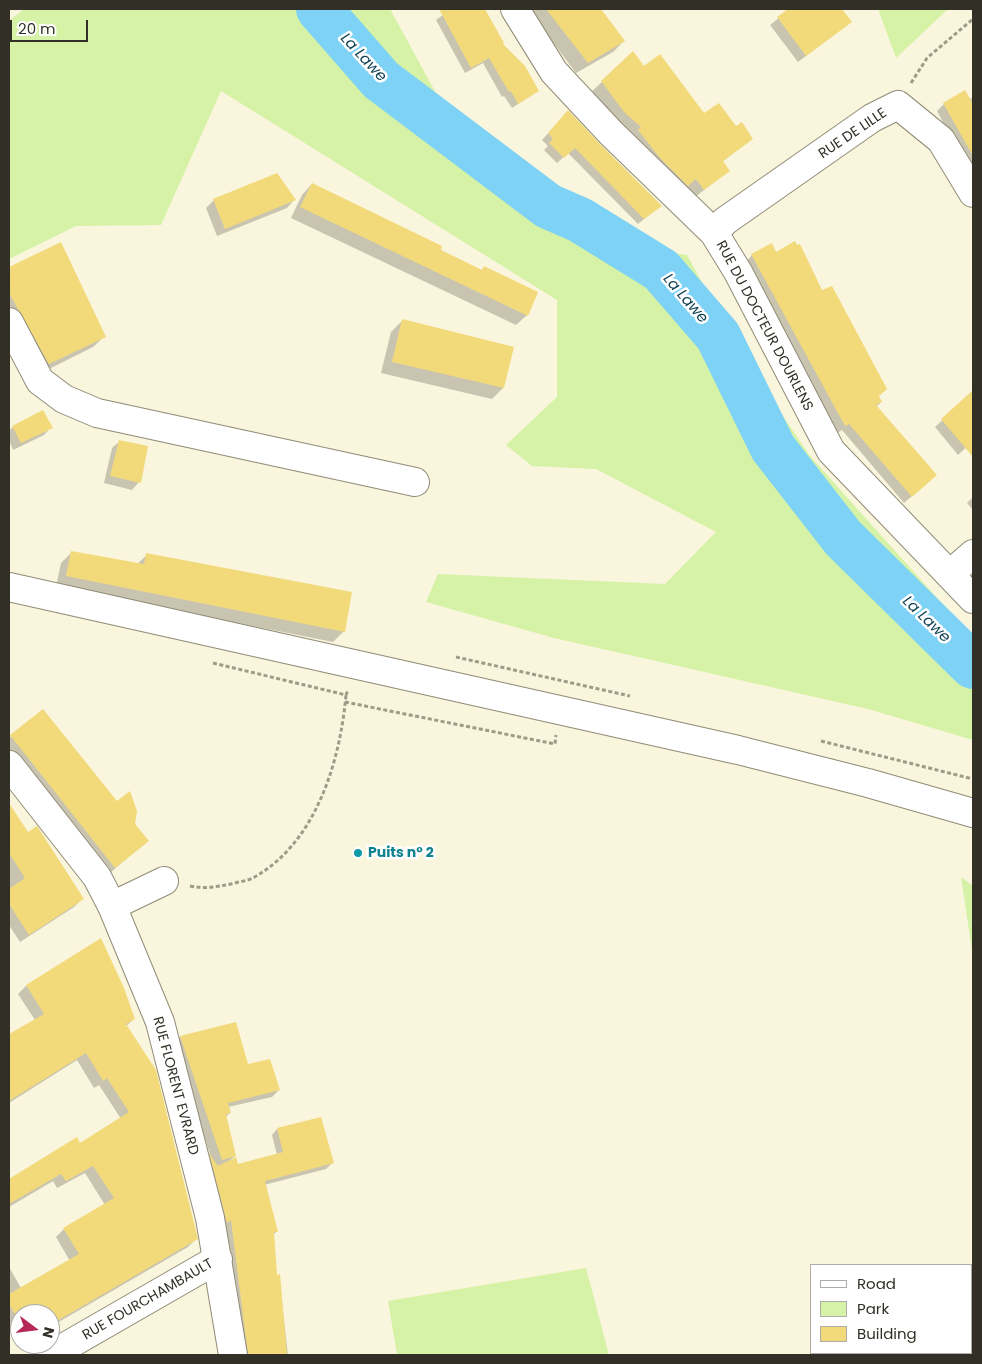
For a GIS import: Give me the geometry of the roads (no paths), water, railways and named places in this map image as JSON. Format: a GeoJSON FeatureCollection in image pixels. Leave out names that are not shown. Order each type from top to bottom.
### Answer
{"type":"FeatureCollection","features":[{"type":"Feature","properties":{"kind":"street","name":"RUE DU DOCTEUR DOURLENS"},"geometry":{"type":"LineString","coordinates":[[515,9],[554,72],[611,133],[714,233],[738,272],[831,451],[973,599]]}},
{"type":"Feature","properties":{"kind":"street","name":"RUE DE LILLE"},"geometry":{"type":"LineString","coordinates":[[714,233],[725,221],[872,118],[898,105],[941,140],[973,193]]}},
{"type":"Feature","properties":{"kind":"street"},"geometry":{"type":"LineString","coordinates":[[9,322],[40,381],[64,399],[97,413],[415,482]]}},
{"type":"Feature","properties":{"kind":"street"},"geometry":{"type":"LineString","coordinates":[[950,574],[973,554]]}},
{"type":"Feature","properties":{"kind":"street"},"geometry":{"type":"LineString","coordinates":[[9,587],[738,750],[868,783],[973,813]]}},
{"type":"Feature","properties":{"kind":"street","name":"RUE FLORENT EVRARD"},"geometry":{"type":"LineString","coordinates":[[9,765],[97,877],[112,906],[160,1022],[218,1259],[233,1355]]}},
{"type":"Feature","properties":{"kind":"street"},"geometry":{"type":"LineString","coordinates":[[112,906],[164,881]]}},
{"type":"Feature","properties":{"kind":"street","name":"RUE FOURCHAMBAULT"},"geometry":{"type":"LineString","coordinates":[[52,1355],[218,1259]]}},
{"type":"Feature","properties":{"kind":"waterway","name":"La Lawe"},"geometry":{"type":"LineString","coordinates":[[319,9],[381,80],[548,206],[580,220],[661,270],[718,336],[773,448],[843,538],[973,666]]}},
{"type":"Feature","properties":{"kind":"place","name":"Puits n° 2"},"geometry":{"type":"Point","coordinates":[358,853]}}]}
